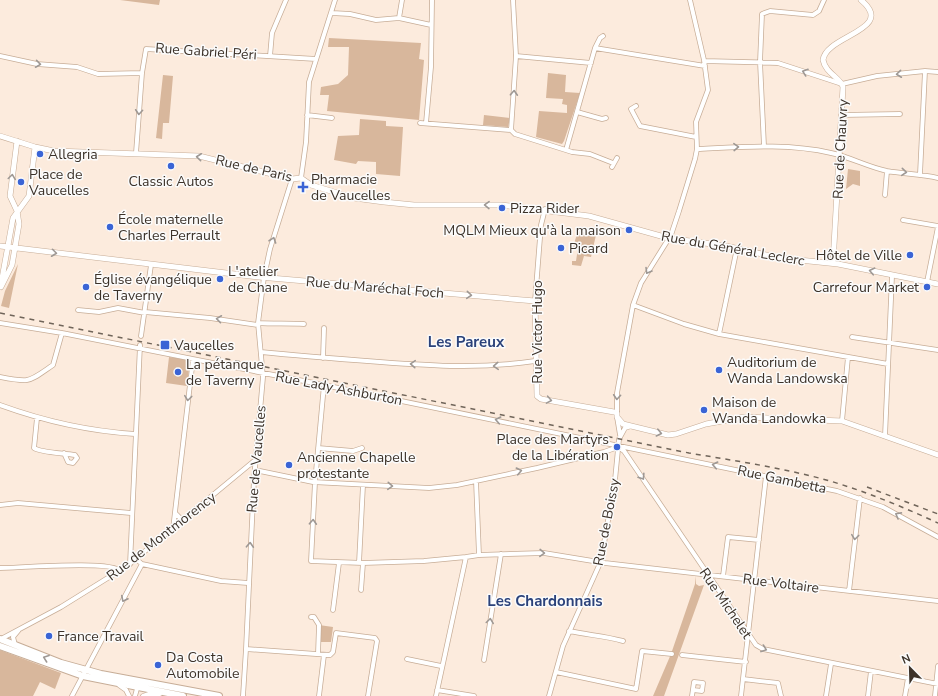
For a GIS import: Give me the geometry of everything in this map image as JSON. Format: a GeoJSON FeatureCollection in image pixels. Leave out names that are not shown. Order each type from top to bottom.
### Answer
{"type":"FeatureCollection","features":[{"type":"Feature","properties":{"kind":"main road"},"geometry":{"type":"LineString","coordinates":[[0,639],[85,673],[219,696]]}},
{"type":"Feature","properties":{"kind":"main road"},"geometry":{"type":"LineString","coordinates":[[0,646],[119,684],[183,696]]}},
{"type":"Feature","properties":{"kind":"street"},"geometry":{"type":"LineString","coordinates":[[270,56],[272,33],[286,0]]}},
{"type":"Feature","properties":{"kind":"street"},"geometry":{"type":"LineString","coordinates":[[301,178],[306,142],[309,82],[335,0]]}},
{"type":"Feature","properties":{"kind":"street"},"geometry":{"type":"LineString","coordinates":[[399,18],[402,0]]}},
{"type":"Feature","properties":{"kind":"street"},"geometry":{"type":"LineString","coordinates":[[426,123],[431,67],[432,0]]}},
{"type":"Feature","properties":{"kind":"street"},"geometry":{"type":"LineString","coordinates":[[511,130],[516,56],[513,0]]}},
{"type":"Feature","properties":{"kind":"street"},"geometry":{"type":"LineString","coordinates":[[690,0],[708,90],[696,122],[697,149],[764,146],[815,150],[839,155],[887,171],[920,174],[938,178]]}},
{"type":"Feature","properties":{"kind":"street"},"geometry":{"type":"LineString","coordinates":[[764,146],[760,62],[761,17],[763,13],[770,11],[813,15],[819,11],[824,0]]}},
{"type":"Feature","properties":{"kind":"street","name":"Rue de Chauvry"},"geometry":{"type":"LineString","coordinates":[[833,263],[842,115],[842,84],[826,69],[823,56],[831,46],[864,29],[869,23],[871,19],[870,11],[861,0]]}},
{"type":"Feature","properties":{"kind":"street"},"geometry":{"type":"LineString","coordinates":[[332,13],[350,14],[376,20],[399,18],[431,25]]}},
{"type":"Feature","properties":{"kind":"street"},"geometry":{"type":"LineString","coordinates":[[566,150],[595,48],[600,38],[603,36]]}},
{"type":"Feature","properties":{"kind":"street","name":"Rue Gabriel Péri"},"geometry":{"type":"LineString","coordinates":[[142,73],[145,50],[148,48],[316,58]]}},
{"type":"Feature","properties":{"kind":"street"},"geometry":{"type":"LineString","coordinates":[[595,48],[704,64],[760,62],[782,64],[842,84],[877,76],[925,71],[938,72]]}},
{"type":"Feature","properties":{"kind":"street"},"geometry":{"type":"LineString","coordinates":[[0,56],[37,64],[77,67],[98,74],[142,73],[136,153]]}},
{"type":"Feature","properties":{"kind":"street"},"geometry":{"type":"LineString","coordinates":[[516,56],[591,63]]}},
{"type":"Feature","properties":{"kind":"street"},"geometry":{"type":"LineString","coordinates":[[920,174],[925,71]]}},
{"type":"Feature","properties":{"kind":"street"},"geometry":{"type":"LineString","coordinates":[[636,106],[631,109],[640,126],[696,137]]}},
{"type":"Feature","properties":{"kind":"street"},"geometry":{"type":"LineString","coordinates":[[577,112],[602,119],[606,118]]}},
{"type":"Feature","properties":{"kind":"street"},"geometry":{"type":"LineString","coordinates":[[842,115],[900,114]]}},
{"type":"Feature","properties":{"kind":"street"},"geometry":{"type":"LineString","coordinates":[[307,115],[332,118]]}},
{"type":"Feature","properties":{"kind":"street"},"geometry":{"type":"LineString","coordinates":[[420,123],[511,130],[515,134],[566,150],[590,154],[613,165],[617,158]]}},
{"type":"Feature","properties":{"kind":"street","name":"Rue de Paris"},"geometry":{"type":"LineString","coordinates":[[0,136],[17,142],[54,151],[136,153],[205,157],[292,179],[301,178],[311,185],[354,198],[414,205],[501,205],[554,211]]}},
{"type":"Feature","properties":{"kind":"street"},"geometry":{"type":"LineString","coordinates":[[0,288],[11,268],[16,248],[19,224],[17,211],[10,196],[17,142]]}},
{"type":"Feature","properties":{"kind":"street"},"geometry":{"type":"LineString","coordinates":[[0,288],[14,218],[17,211],[29,196],[35,147]]}},
{"type":"Feature","properties":{"kind":"street","name":"Rue de Boissy"},"geometry":{"type":"LineString","coordinates":[[549,696],[563,646],[601,561],[620,436],[617,415],[617,393],[633,306],[641,283],[668,238],[679,211],[697,149]]}},
{"type":"Feature","properties":{"kind":"street"},"geometry":{"type":"LineString","coordinates":[[885,195],[887,171]]}},
{"type":"Feature","properties":{"kind":"street","name":"Rue de Vaucelles"},"geometry":{"type":"LineString","coordinates":[[243,696],[255,461],[261,399],[262,373],[258,324],[264,277],[270,249],[292,179]]}},
{"type":"Feature","properties":{"kind":"street","name":"Rue Victor Hugo"},"geometry":{"type":"LineString","coordinates":[[545,209],[542,225],[535,301],[535,361],[537,394],[539,398],[617,415]]}},
{"type":"Feature","properties":{"kind":"street","name":"Rue du Général Leclerc"},"geometry":{"type":"LineString","coordinates":[[554,211],[597,218],[668,238],[737,248],[780,258],[833,263],[938,284]]}},
{"type":"Feature","properties":{"kind":"street"},"geometry":{"type":"LineString","coordinates":[[903,220],[938,227],[927,282]]}},
{"type":"Feature","properties":{"kind":"street","name":"Rue du Maréchal Foch"},"geometry":{"type":"LineString","coordinates":[[0,246],[151,265],[264,277],[535,301]]}},
{"type":"Feature","properties":{"kind":"street"},"geometry":{"type":"LineString","coordinates":[[719,334],[737,248]]}},
{"type":"Feature","properties":{"kind":"street"},"geometry":{"type":"LineString","coordinates":[[141,336],[151,265]]}},
{"type":"Feature","properties":{"kind":"street"},"geometry":{"type":"LineString","coordinates":[[884,436],[890,342],[892,276]]}},
{"type":"Feature","properties":{"kind":"street"},"geometry":{"type":"LineString","coordinates":[[633,306],[684,324],[719,334],[888,364]]}},
{"type":"Feature","properties":{"kind":"street"},"geometry":{"type":"LineString","coordinates":[[78,310],[99,312],[118,308],[145,313],[210,318],[258,324],[282,324],[293,322],[304,324]]}},
{"type":"Feature","properties":{"kind":"street","name":"Rue Lady Ashburton"},"geometry":{"type":"LineString","coordinates":[[0,323],[140,347],[607,443]]}},
{"type":"Feature","properties":{"kind":"street"},"geometry":{"type":"LineString","coordinates":[[323,358],[324,328]]}},
{"type":"Feature","properties":{"kind":"street"},"geometry":{"type":"LineString","coordinates":[[0,377],[25,382],[53,365],[62,333]]}},
{"type":"Feature","properties":{"kind":"street"},"geometry":{"type":"LineString","coordinates":[[852,338],[890,342],[938,350]]}},
{"type":"Feature","properties":{"kind":"street"},"geometry":{"type":"LineString","coordinates":[[130,564],[131,514],[140,347]]}},
{"type":"Feature","properties":{"kind":"street"},"geometry":{"type":"LineString","coordinates":[[261,352],[447,367],[481,367],[535,361]]}},
{"type":"Feature","properties":{"kind":"street"},"geometry":{"type":"LineString","coordinates":[[842,421],[848,357]]}},
{"type":"Feature","properties":{"kind":"street"},"geometry":{"type":"LineString","coordinates":[[174,529],[193,359]]}},
{"type":"Feature","properties":{"kind":"street"},"geometry":{"type":"LineString","coordinates":[[314,482],[324,385]]}},
{"type":"Feature","properties":{"kind":"street"},"geometry":{"type":"LineString","coordinates":[[0,405],[37,418],[83,428],[135,434]]}},
{"type":"Feature","properties":{"kind":"street"},"geometry":{"type":"LineString","coordinates":[[617,415],[621,423],[672,435],[712,423],[744,417],[842,421],[938,455]]}},
{"type":"Feature","properties":{"kind":"street"},"geometry":{"type":"LineString","coordinates":[[37,418],[34,448],[64,453]]}},
{"type":"Feature","properties":{"kind":"street"},"geometry":{"type":"LineString","coordinates":[[620,436],[624,428],[631,426]]}},
{"type":"Feature","properties":{"kind":"street"},"geometry":{"type":"LineString","coordinates":[[606,452],[607,443],[618,446]]}},
{"type":"Feature","properties":{"kind":"street"},"geometry":{"type":"LineString","coordinates":[[255,470],[314,482],[429,488],[476,481],[538,468],[606,452],[618,446]]}},
{"type":"Feature","properties":{"kind":"street","name":"Rue Gambetta"},"geometry":{"type":"LineString","coordinates":[[618,446],[837,491],[883,507],[938,537]]}},
{"type":"Feature","properties":{"kind":"street","name":"Rue Michelet"},"geometry":{"type":"LineString","coordinates":[[618,446],[624,451],[756,645],[763,649],[831,664],[937,684]]}},
{"type":"Feature","properties":{"kind":"street"},"geometry":{"type":"LineString","coordinates":[[318,448],[353,451],[362,448]]}},
{"type":"Feature","properties":{"kind":"street","name":"Rue de Montmorency"},"geometry":{"type":"LineString","coordinates":[[0,639],[5,639],[120,571],[174,529],[255,461]]}},
{"type":"Feature","properties":{"kind":"street"},"geometry":{"type":"LineString","coordinates":[[741,696],[756,580],[766,476]]}},
{"type":"Feature","properties":{"kind":"street"},"geometry":{"type":"LineString","coordinates":[[476,481],[479,555]]}},
{"type":"Feature","properties":{"kind":"street","name":"Rue Voltaire"},"geometry":{"type":"LineString","coordinates":[[314,482],[311,561],[339,563],[424,561],[479,555],[544,553],[938,601]]}},
{"type":"Feature","properties":{"kind":"street"},"geometry":{"type":"LineString","coordinates":[[361,590],[364,485]]}},
{"type":"Feature","properties":{"kind":"street"},"geometry":{"type":"LineString","coordinates":[[849,591],[860,498]]}},
{"type":"Feature","properties":{"kind":"street"},"geometry":{"type":"LineString","coordinates":[[0,505],[18,503],[131,514]]}},
{"type":"Feature","properties":{"kind":"street"},"geometry":{"type":"LineString","coordinates":[[175,513],[180,518],[185,520]]}},
{"type":"Feature","properties":{"kind":"street"},"geometry":{"type":"LineString","coordinates":[[723,576],[728,537],[759,540]]}},
{"type":"Feature","properties":{"kind":"street"},"geometry":{"type":"LineString","coordinates":[[484,660],[502,554]]}},
{"type":"Feature","properties":{"kind":"street"},"geometry":{"type":"LineString","coordinates":[[436,696],[441,666],[466,557]]}},
{"type":"Feature","properties":{"kind":"street"},"geometry":{"type":"LineString","coordinates":[[136,559],[142,564],[221,581],[248,584]]}},
{"type":"Feature","properties":{"kind":"street"},"geometry":{"type":"LineString","coordinates":[[333,610],[339,563]]}},
{"type":"Feature","properties":{"kind":"street"},"geometry":{"type":"LineString","coordinates":[[72,696],[142,564]]}},
{"type":"Feature","properties":{"kind":"street"},"geometry":{"type":"LineString","coordinates":[[0,568],[95,565],[116,567],[120,571]]}},
{"type":"Feature","properties":{"kind":"street"},"geometry":{"type":"LineString","coordinates":[[311,617],[314,617],[319,625],[318,654]]}},
{"type":"Feature","properties":{"kind":"street"},"geometry":{"type":"LineString","coordinates":[[15,646],[13,637],[22,628]]}},
{"type":"Feature","properties":{"kind":"street"},"geometry":{"type":"LineString","coordinates":[[569,631],[591,636],[596,634],[623,641]]}},
{"type":"Feature","properties":{"kind":"street"},"geometry":{"type":"LineString","coordinates":[[246,649],[330,655],[333,652],[336,633],[375,638],[377,641],[368,696]]}},
{"type":"Feature","properties":{"kind":"street"},"geometry":{"type":"LineString","coordinates":[[556,672],[636,689],[642,651],[672,654]]}},
{"type":"Feature","properties":{"kind":"street"},"geometry":{"type":"LineString","coordinates":[[319,696],[324,655]]}},
{"type":"Feature","properties":{"kind":"street"},"geometry":{"type":"LineString","coordinates":[[682,655],[746,662]]}},
{"type":"Feature","properties":{"kind":"street"},"geometry":{"type":"LineString","coordinates":[[408,659],[441,666]]}},
{"type":"Feature","properties":{"kind":"street"},"geometry":{"type":"LineString","coordinates":[[826,696],[831,664]]}},
{"type":"Feature","properties":{"kind":"street"},"geometry":{"type":"LineString","coordinates":[[936,696],[938,666]]}},
{"type":"Feature","properties":{"kind":"street"},"geometry":{"type":"LineString","coordinates":[[868,696],[871,671]]}},
{"type":"Feature","properties":{"kind":"street"},"geometry":{"type":"LineString","coordinates":[[743,678],[778,683],[781,696]]}},
{"type":"Feature","properties":{"kind":"street"},"geometry":{"type":"LineString","coordinates":[[905,696],[908,678]]}},
{"type":"Feature","properties":{"kind":"street"},"geometry":{"type":"LineString","coordinates":[[135,696],[138,681]]}},
{"type":"Feature","properties":{"kind":"street"},"geometry":{"type":"LineString","coordinates":[[119,684],[126,690],[129,696]]}},
{"type":"Feature","properties":{"kind":"street"},"geometry":{"type":"LineString","coordinates":[[437,690],[474,696]]}},
{"type":"Feature","properties":{"kind":"street"},"geometry":{"type":"LineString","coordinates":[[692,690],[692,696]]}},
{"type":"Feature","properties":{"kind":"street"},"geometry":{"type":"LineString","coordinates":[[144,696],[149,694],[169,693]]}},
{"type":"Feature","properties":{"kind":"shaded area"},"geometry":{"type":"Polygon","coordinates":[[[120,0],[160,0],[159,5],[120,0]]]}},
{"type":"Feature","properties":{"kind":"shaded area"},"geometry":{"type":"Polygon","coordinates":[[[329,38],[421,43],[419,59],[424,60],[419,120],[327,111],[329,95],[320,95],[321,87],[338,84],[348,75],[349,47],[328,47],[329,38]]]}},
{"type":"Feature","properties":{"kind":"shaded area"},"geometry":{"type":"Polygon","coordinates":[[[548,73],[566,75],[565,92],[580,93],[562,144],[536,137],[539,111],[567,113],[567,105],[562,104],[563,99],[546,98],[548,73]]]}},
{"type":"Feature","properties":{"kind":"shaded area"},"geometry":{"type":"Polygon","coordinates":[[[163,75],[173,76],[169,123],[163,123],[162,139],[156,138],[163,75]]]}},
{"type":"Feature","properties":{"kind":"shaded area"},"geometry":{"type":"Polygon","coordinates":[[[484,115],[510,118],[508,127],[483,125],[484,115]]]}},
{"type":"Feature","properties":{"kind":"shaded area"},"geometry":{"type":"Polygon","coordinates":[[[360,119],[386,121],[386,126],[403,127],[400,176],[376,174],[376,162],[358,161],[356,164],[334,160],[338,136],[359,135],[360,119]]]}},
{"type":"Feature","properties":{"kind":"shaded area"},"geometry":{"type":"Polygon","coordinates":[[[848,169],[860,171],[860,186],[853,184],[846,189],[848,169]]]}},
{"type":"Feature","properties":{"kind":"shaded area"},"geometry":{"type":"Polygon","coordinates":[[[578,231],[596,235],[591,257],[584,256],[581,266],[572,265],[572,261],[576,261],[578,248],[573,247],[578,231]]]}},
{"type":"Feature","properties":{"kind":"shaded area"},"geometry":{"type":"Polygon","coordinates":[[[18,264],[9,308],[1,306],[5,291],[18,264]]]}},
{"type":"Feature","properties":{"kind":"shaded area","name":"La pétanque de Taverny"},"geometry":{"type":"Polygon","coordinates":[[[169,357],[190,360],[187,386],[166,383],[169,357]]]}},
{"type":"Feature","properties":{"kind":"shaded area"},"geometry":{"type":"Polygon","coordinates":[[[696,576],[696,584],[699,586],[704,585],[664,696],[653,696],[671,654],[695,584],[696,576]]]}},
{"type":"Feature","properties":{"kind":"shaded area"},"geometry":{"type":"Polygon","coordinates":[[[319,625],[333,627],[331,642],[318,642],[319,625]]]}},
{"type":"Feature","properties":{"kind":"shaded area"},"geometry":{"type":"Polygon","coordinates":[[[0,650],[61,673],[55,689],[40,682],[33,696],[0,696],[0,650]]]}},
{"type":"Feature","properties":{"kind":"railway"},"geometry":{"type":"LineString","coordinates":[[0,313],[689,453],[795,472],[858,490],[938,523]]}},
{"type":"Feature","properties":{"kind":"railway"},"geometry":{"type":"LineString","coordinates":[[867,487],[938,514]]}},
{"type":"Feature","properties":{"kind":"place","name":"Allegria"},"geometry":{"type":"Point","coordinates":[40,154]}},
{"type":"Feature","properties":{"kind":"place","name":"Classic Autos"},"geometry":{"type":"Point","coordinates":[171,166]}},
{"type":"Feature","properties":{"kind":"place","name":"Place de Vaucelles"},"geometry":{"type":"Point","coordinates":[21,182]}},
{"type":"Feature","properties":{"kind":"place","name":"Pharmacie de Vaucelles"},"geometry":{"type":"Point","coordinates":[303,187]}},
{"type":"Feature","properties":{"kind":"place","name":"Pizza Rider"},"geometry":{"type":"Point","coordinates":[502,208]}},
{"type":"Feature","properties":{"kind":"place","name":"École maternelle Charles Perrault"},"geometry":{"type":"Point","coordinates":[110,227]}},
{"type":"Feature","properties":{"kind":"place","name":"MQLM Mieux qu'à la maison"},"geometry":{"type":"Point","coordinates":[629,230]}},
{"type":"Feature","properties":{"kind":"place","name":"Picard"},"geometry":{"type":"Point","coordinates":[561,248]}},
{"type":"Feature","properties":{"kind":"place","name":"Hôtel de Ville"},"geometry":{"type":"Point","coordinates":[910,255]}},
{"type":"Feature","properties":{"kind":"place","name":"L'atelier de Chane"},"geometry":{"type":"Point","coordinates":[220,279]}},
{"type":"Feature","properties":{"kind":"place","name":"Église évangélique de Taverny"},"geometry":{"type":"Point","coordinates":[86,287]}},
{"type":"Feature","properties":{"kind":"place","name":"Carrefour Market"},"geometry":{"type":"Point","coordinates":[927,287]}},
{"type":"Feature","properties":{"kind":"place","name":"Vaucelles"},"geometry":{"type":"Point","coordinates":[165,345]}},
{"type":"Feature","properties":{"kind":"place","name":"Auditorium de Wanda Landowska"},"geometry":{"type":"Point","coordinates":[719,370]}},
{"type":"Feature","properties":{"kind":"place","name":"La pétanque de Taverny"},"geometry":{"type":"Point","coordinates":[178,372]}},
{"type":"Feature","properties":{"kind":"place","name":"Maison de Wanda Landowka"},"geometry":{"type":"Point","coordinates":[704,410]}},
{"type":"Feature","properties":{"kind":"place","name":"Place des Martyrs de la Libération"},"geometry":{"type":"Point","coordinates":[617,447]}},
{"type":"Feature","properties":{"kind":"place","name":"Ancienne Chapelle protestante"},"geometry":{"type":"Point","coordinates":[289,465]}},
{"type":"Feature","properties":{"kind":"place","name":"France Travail"},"geometry":{"type":"Point","coordinates":[49,636]}},
{"type":"Feature","properties":{"kind":"place","name":"Da Costa Automobile"},"geometry":{"type":"Point","coordinates":[158,665]}},
{"type":"Feature","properties":{"kind":"district","name":"Les Pareux"},"geometry":{"type":"Point","coordinates":[466,342]}},
{"type":"Feature","properties":{"kind":"district","name":"Les Chardonnais"},"geometry":{"type":"Point","coordinates":[545,601]}}]}
